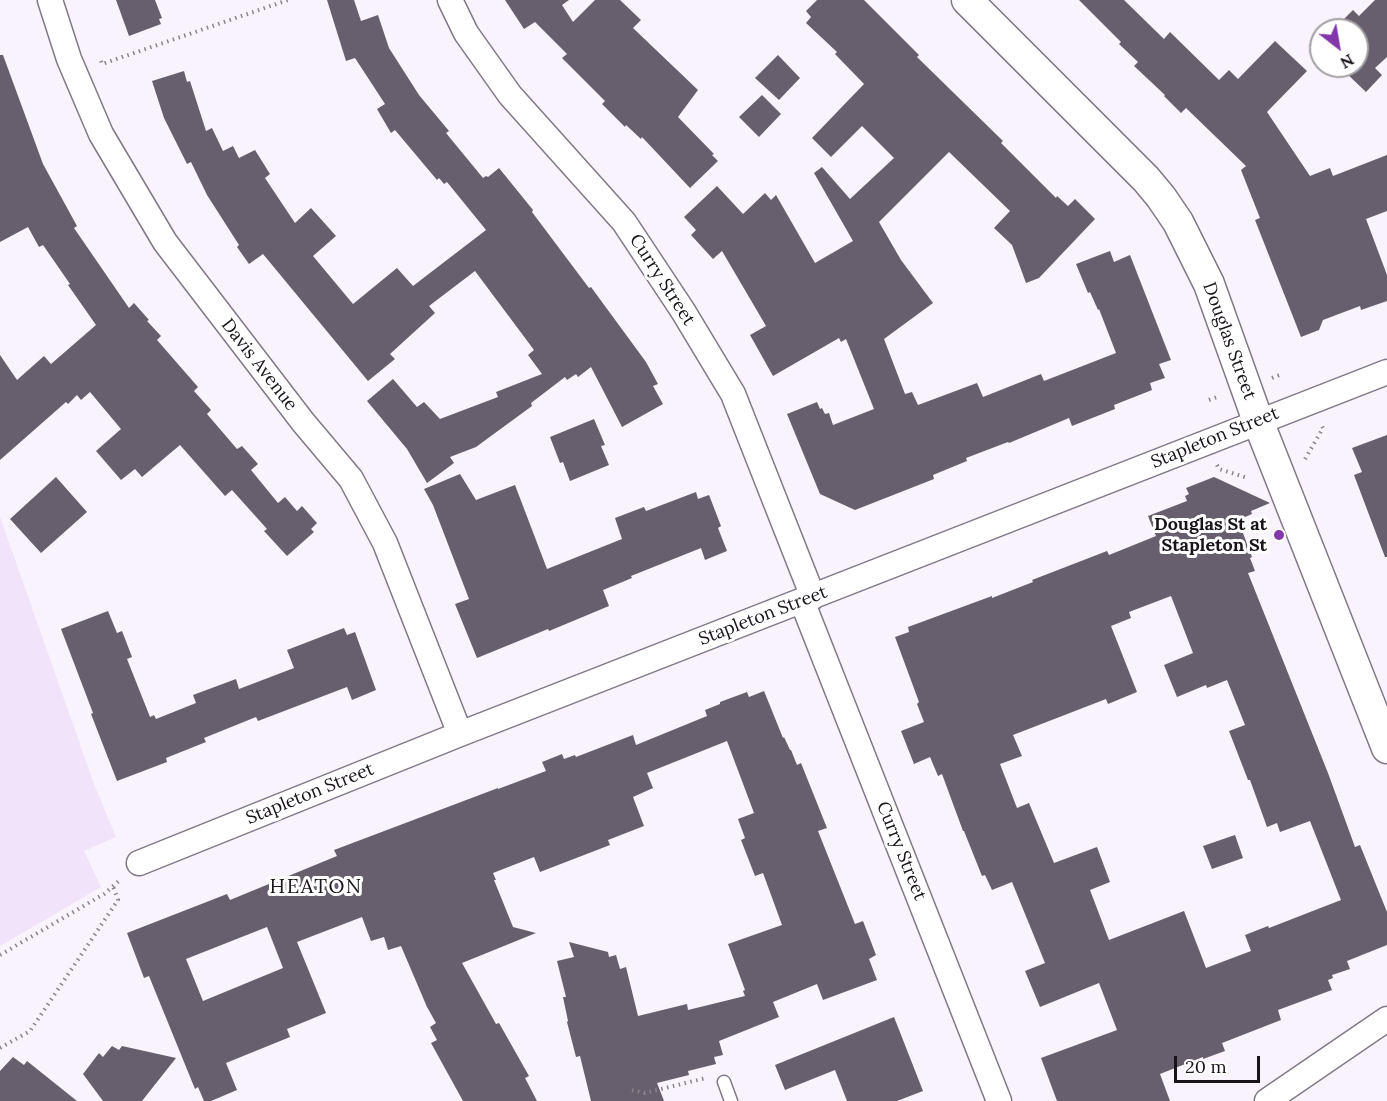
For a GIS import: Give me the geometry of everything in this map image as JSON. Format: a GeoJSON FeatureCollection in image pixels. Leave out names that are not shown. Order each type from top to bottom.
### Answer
{"type":"FeatureCollection","features":[{"type":"Feature","properties":{"kind":"street","name":"Davis Avenue"},"geometry":{"type":"LineString","coordinates":[[50,0],[69,59],[101,134],[165,242],[303,422],[351,479],[385,543],[460,734]]}},
{"type":"Feature","properties":{"kind":"street","name":"Curry Street"},"geometry":{"type":"LineString","coordinates":[[450,0],[466,33],[510,95],[624,222],[683,311],[732,394],[999,1101]]}},
{"type":"Feature","properties":{"kind":"street","name":"Douglas Street"},"geometry":{"type":"LineString","coordinates":[[967,0],[1146,179],[1178,222],[1209,284],[1258,421],[1387,748]]}},
{"type":"Feature","properties":{"kind":"street","name":"Stapleton Street"},"geometry":{"type":"LineString","coordinates":[[139,863],[460,734],[1387,372]]}},
{"type":"Feature","properties":{"kind":"street"},"geometry":{"type":"LineString","coordinates":[[1267,1101],[1387,1019]]}},
{"type":"Feature","properties":{"kind":"lane"},"geometry":{"type":"LineString","coordinates":[[724,1082],[731,1101]]}},
{"type":"Feature","properties":{"kind":"path"},"geometry":{"type":"LineString","coordinates":[[102,64],[288,0]]}},
{"type":"Feature","properties":{"kind":"path"},"geometry":{"type":"LineString","coordinates":[[1305,460],[1323,428]]}},
{"type":"Feature","properties":{"kind":"path"},"geometry":{"type":"LineString","coordinates":[[1219,469],[1253,480]]}},
{"type":"Feature","properties":{"kind":"path"},"geometry":{"type":"LineString","coordinates":[[0,955],[104,894],[139,863]]}},
{"type":"Feature","properties":{"kind":"path"},"geometry":{"type":"LineString","coordinates":[[0,1048],[30,1031],[118,900],[113,886]]}},
{"type":"Feature","properties":{"kind":"path"},"geometry":{"type":"LineString","coordinates":[[632,1090],[645,1093],[704,1078],[724,1082]]}},
{"type":"Feature","properties":{"kind":"shaded area"},"geometry":{"type":"Polygon","coordinates":[[[0,517],[94,784],[116,837],[84,851],[101,887],[0,946],[0,517]]]}},
{"type":"Feature","properties":{"kind":"building"},"geometry":{"type":"Polygon","coordinates":[[[116,0],[155,0],[162,18],[159,19],[161,24],[129,36],[116,0]]]}},
{"type":"Feature","properties":{"kind":"building"},"geometry":{"type":"Polygon","coordinates":[[[327,0],[354,0],[361,21],[378,15],[389,48],[419,95],[449,131],[446,133],[483,178],[488,177],[499,168],[533,210],[532,212],[646,362],[658,384],[653,386],[663,404],[622,427],[591,367],[578,377],[576,374],[567,380],[565,377],[531,403],[532,406],[476,447],[450,457],[454,463],[427,483],[407,449],[367,401],[393,379],[417,407],[424,402],[440,419],[498,397],[496,392],[542,374],[528,355],[534,350],[475,271],[429,306],[435,313],[390,354],[395,359],[368,381],[263,254],[249,264],[207,195],[191,162],[187,164],[164,118],[152,81],[184,71],[187,82],[190,81],[206,131],[212,128],[223,151],[233,146],[239,158],[255,150],[270,174],[265,178],[295,223],[311,208],[336,236],[313,256],[353,304],[397,268],[413,286],[486,230],[447,182],[444,184],[439,178],[437,180],[395,130],[391,133],[377,109],[385,104],[355,58],[346,61],[327,0]]]}},
{"type":"Feature","properties":{"kind":"building"},"geometry":{"type":"Polygon","coordinates":[[[505,0],[569,0],[562,5],[573,22],[595,0],[620,0],[641,20],[633,28],[698,90],[678,117],[718,161],[690,188],[642,137],[641,139],[626,125],[625,127],[602,104],[605,101],[562,58],[567,54],[535,22],[524,29],[505,0]]]}},
{"type":"Feature","properties":{"kind":"building"},"geometry":{"type":"Polygon","coordinates":[[[817,0],[864,0],[1056,198],[1057,196],[1068,206],[1075,199],[1095,219],[1039,278],[1026,283],[1012,245],[994,228],[1010,211],[949,152],[879,222],[901,260],[933,303],[884,339],[905,394],[912,392],[918,405],[977,383],[983,397],[1041,374],[1044,381],[1116,353],[1099,309],[1090,292],[1088,293],[1076,264],[1110,251],[1114,262],[1130,255],[1171,360],[1159,364],[1165,378],[1150,383],[1152,390],[1114,405],[1115,409],[1072,426],[1069,418],[966,458],[967,461],[933,475],[934,479],[855,510],[820,494],[787,414],[817,402],[825,414],[829,413],[833,425],[874,409],[846,339],[841,342],[839,338],[773,376],[750,335],[766,326],[722,251],[713,259],[691,235],[696,230],[684,217],[717,186],[743,214],[765,193],[771,200],[776,195],[815,263],[853,241],[814,173],[822,167],[850,199],[894,158],[862,126],[831,157],[812,138],[864,84],[835,54],[837,52],[806,23],[811,17],[806,11],[817,0]]]}},
{"type":"Feature","properties":{"kind":"building"},"geometry":{"type":"Polygon","coordinates":[[[1079,0],[1124,0],[1164,39],[1170,32],[1219,80],[1229,70],[1238,79],[1275,41],[1307,71],[1267,112],[1310,176],[1330,168],[1333,176],[1387,155],[1387,211],[1366,219],[1387,275],[1387,301],[1361,310],[1360,306],[1323,320],[1319,330],[1301,337],[1255,220],[1260,218],[1241,170],[1246,166],[1186,108],[1181,113],[1134,66],[1138,62],[1079,0]]]}},
{"type":"Feature","properties":{"kind":"building"},"geometry":{"type":"Polygon","coordinates":[[[1375,0],[1387,0],[1387,57],[1375,68],[1382,75],[1366,92],[1351,78],[1369,78],[1369,18],[1345,18],[1353,10],[1359,16],[1375,0]]]}},
{"type":"Feature","properties":{"kind":"building"},"geometry":{"type":"Polygon","coordinates":[[[0,55],[3,55],[43,164],[77,226],[74,228],[129,308],[134,303],[149,320],[147,321],[161,336],[157,340],[198,387],[194,391],[211,410],[207,414],[237,449],[242,446],[258,464],[251,470],[278,503],[285,497],[297,511],[302,506],[317,523],[311,529],[314,532],[287,556],[264,531],[267,529],[232,490],[225,496],[180,445],[142,477],[135,469],[121,480],[96,451],[121,429],[90,392],[81,400],[77,395],[68,404],[66,402],[0,460],[0,355],[17,380],[44,356],[51,364],[96,325],[43,245],[39,247],[28,227],[0,242],[0,55]]]}},
{"type":"Feature","properties":{"kind":"building"},"geometry":{"type":"Polygon","coordinates":[[[778,55],[800,78],[779,100],[755,78],[778,55]]]}},
{"type":"Feature","properties":{"kind":"building"},"geometry":{"type":"Polygon","coordinates":[[[762,95],[781,114],[759,137],[739,117],[762,95]]]}},
{"type":"Feature","properties":{"kind":"building"},"geometry":{"type":"Polygon","coordinates":[[[594,419],[605,445],[601,446],[609,465],[570,481],[550,437],[594,419]]]}},
{"type":"Feature","properties":{"kind":"building"},"geometry":{"type":"Polygon","coordinates":[[[1387,435],[1387,557],[1385,557],[1354,475],[1362,472],[1352,448],[1387,435]]]}},
{"type":"Feature","properties":{"kind":"building"},"geometry":{"type":"Polygon","coordinates":[[[460,474],[476,500],[515,485],[547,569],[622,539],[615,518],[644,507],[646,511],[696,492],[698,499],[709,495],[721,526],[718,528],[727,551],[705,560],[701,548],[631,576],[632,578],[603,590],[609,606],[477,658],[455,604],[469,599],[433,505],[424,489],[460,474]]]}},
{"type":"Feature","properties":{"kind":"building"},"geometry":{"type":"Polygon","coordinates":[[[56,477],[87,512],[41,553],[10,519],[56,477]]]}},
{"type":"Feature","properties":{"kind":"building"},"geometry":{"type":"Polygon","coordinates":[[[1214,477],[1270,503],[1251,511],[1252,514],[1238,520],[1255,571],[1248,573],[1355,847],[1360,845],[1387,912],[1387,945],[1347,961],[1350,969],[1332,975],[1333,978],[1328,980],[1332,990],[1278,1010],[1281,1020],[1222,1043],[1225,1051],[1160,1074],[1170,1101],[1057,1101],[1041,1058],[1117,1030],[1099,983],[1040,1007],[1025,971],[1045,963],[1012,882],[992,890],[985,875],[982,876],[942,774],[938,776],[930,757],[914,764],[901,731],[924,722],[895,637],[909,632],[908,627],[992,596],[992,598],[1107,551],[1109,555],[1156,536],[1148,516],[1187,501],[1185,496],[1189,494],[1186,488],[1214,477]],[[1171,596],[1129,612],[1131,618],[1111,626],[1137,692],[1108,704],[1106,699],[1013,735],[1022,756],[1000,764],[1017,808],[1029,803],[1054,863],[1097,847],[1110,882],[1090,890],[1109,940],[1184,911],[1206,968],[1251,951],[1245,935],[1341,900],[1310,821],[1280,832],[1277,823],[1267,827],[1229,731],[1245,725],[1227,680],[1207,688],[1206,685],[1177,697],[1164,665],[1193,653],[1171,596]]]}},
{"type":"Feature","properties":{"kind":"building"},"geometry":{"type":"Polygon","coordinates":[[[108,611],[117,633],[122,631],[132,657],[127,659],[150,717],[154,715],[156,719],[196,703],[193,695],[236,679],[239,689],[294,668],[287,650],[344,628],[347,635],[355,632],[376,690],[352,700],[347,687],[258,721],[256,717],[204,738],[206,742],[166,758],[167,762],[117,781],[61,629],[108,611]]]}},
{"type":"Feature","properties":{"kind":"building"},"geometry":{"type":"Polygon","coordinates":[[[764,691],[783,738],[797,765],[801,763],[827,828],[818,831],[855,924],[863,921],[876,955],[869,959],[877,980],[823,1000],[817,984],[773,1002],[779,1017],[719,1041],[723,1055],[714,1057],[716,1064],[688,1071],[689,1075],[657,1083],[664,1101],[591,1101],[580,1056],[576,1057],[567,1022],[563,997],[566,997],[557,961],[574,957],[569,942],[608,952],[609,957],[616,955],[620,969],[626,967],[638,1016],[687,1004],[688,1010],[745,996],[743,991],[745,990],[728,944],[782,925],[763,873],[755,876],[741,840],[745,838],[738,819],[754,813],[727,741],[647,773],[653,788],[633,797],[644,826],[608,840],[610,845],[540,872],[534,857],[493,873],[513,927],[536,933],[462,963],[496,1024],[499,1023],[529,1076],[525,1078],[537,1101],[463,1101],[431,1043],[437,1040],[430,1027],[436,1023],[401,946],[388,950],[384,937],[371,941],[362,917],[297,942],[326,1013],[287,1029],[290,1037],[226,1063],[237,1090],[211,1101],[204,1101],[198,1087],[195,1089],[149,976],[144,978],[127,933],[227,894],[230,900],[337,856],[334,850],[546,771],[542,762],[562,754],[564,759],[575,755],[576,757],[633,735],[636,745],[707,716],[705,710],[720,702],[747,692],[749,697],[764,691]],[[267,927],[186,959],[203,1001],[283,968],[267,927]]]}},
{"type":"Feature","properties":{"kind":"building"},"geometry":{"type":"Polygon","coordinates":[[[1235,835],[1243,858],[1212,869],[1203,846],[1235,835]]]}},
{"type":"Feature","properties":{"kind":"building"},"geometry":{"type":"Polygon","coordinates":[[[894,1017],[923,1091],[897,1101],[847,1101],[835,1070],[785,1090],[775,1065],[894,1017]]]}},
{"type":"Feature","properties":{"kind":"building"},"geometry":{"type":"Polygon","coordinates":[[[112,1046],[119,1050],[122,1046],[176,1058],[142,1101],[103,1101],[83,1074],[99,1053],[103,1057],[112,1046]]]}},
{"type":"Feature","properties":{"kind":"building"},"geometry":{"type":"Polygon","coordinates":[[[13,1057],[24,1065],[27,1061],[77,1101],[0,1101],[0,1071],[13,1057]]]}},
{"type":"Feature","properties":{"kind":"place","name":"Douglas St at Stapleton St"},"geometry":{"type":"Point","coordinates":[1279,535]}},
{"type":"Feature","properties":{"kind":"district","name":"HEATON"},"geometry":{"type":"Point","coordinates":[316,887]}}]}
